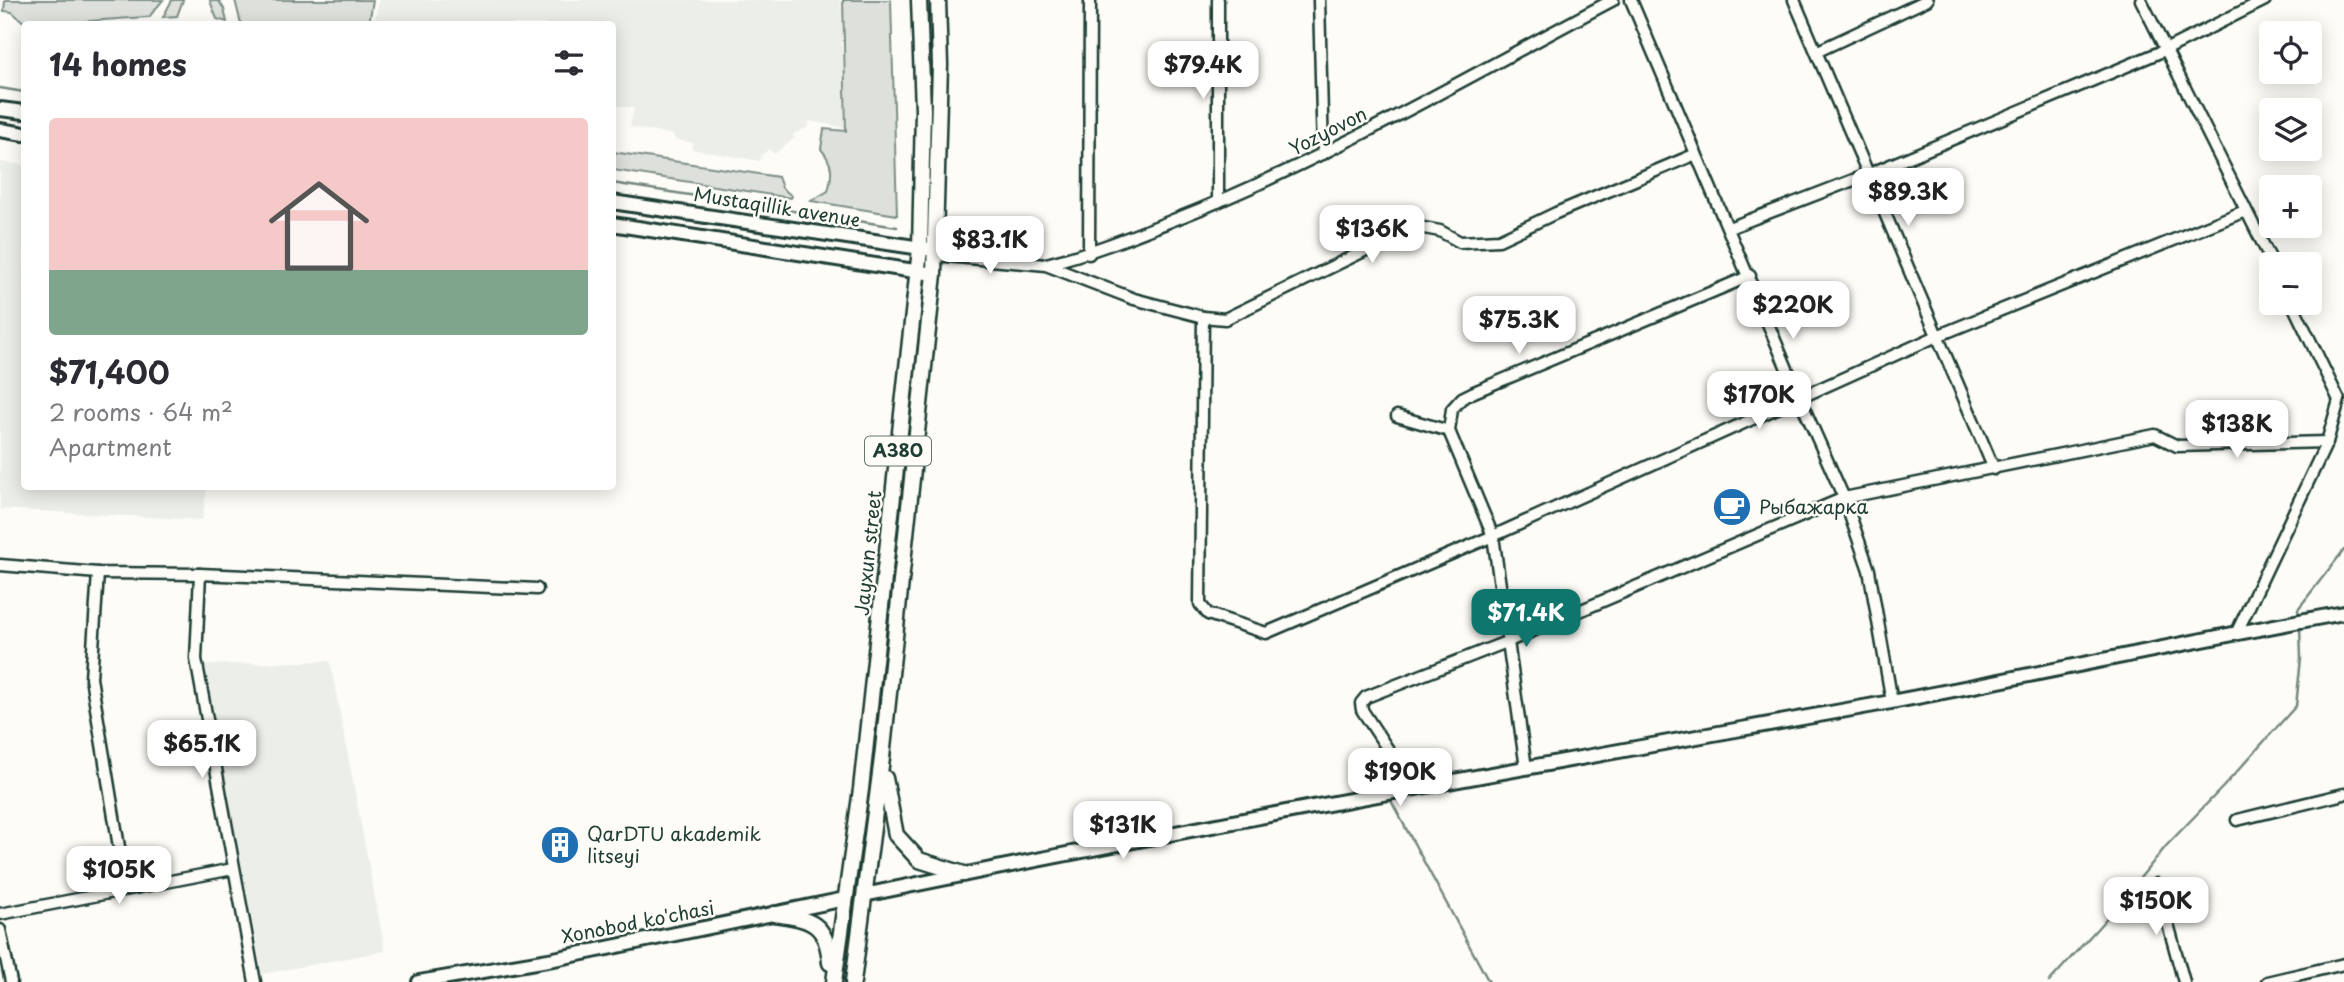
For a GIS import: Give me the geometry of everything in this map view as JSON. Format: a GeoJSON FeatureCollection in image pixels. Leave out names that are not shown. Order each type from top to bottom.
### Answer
{"type":"FeatureCollection","features":[{"type":"Feature","properties":{"kind":"highway","name":"Jayxun street"},"geometry":{"type":"LineString","coordinates":[[832,982],[861,789],[920,249],[923,110],[919,0]]}},
{"type":"Feature","properties":{"kind":"highway","name":"Jayxun street"},"geometry":{"type":"LineString","coordinates":[[853,982],[883,758],[934,274],[940,65],[938,0]]}},
{"type":"Feature","properties":{"kind":"highway"},"geometry":{"type":"LineString","coordinates":[[883,758],[888,803],[896,835],[919,860],[964,874]]}},
{"type":"Feature","properties":{"kind":"highway"},"geometry":{"type":"LineString","coordinates":[[774,914],[801,918],[818,927],[828,941],[832,982]]}},
{"type":"Feature","properties":{"kind":"main road"},"geometry":{"type":"LineString","coordinates":[[0,109],[21,112]]}},
{"type":"Feature","properties":{"kind":"main road"},"geometry":{"type":"LineString","coordinates":[[0,130],[21,134]]}},
{"type":"Feature","properties":{"kind":"main road","name":"Mustaqillik avenue"},"geometry":{"type":"LineString","coordinates":[[616,203],[935,253]]}},
{"type":"Feature","properties":{"kind":"main road"},"geometry":{"type":"LineString","coordinates":[[616,225],[934,274]]}},
{"type":"Feature","properties":{"kind":"main road"},"geometry":{"type":"LineString","coordinates":[[864,895],[1418,788],[1892,702],[2344,613]]}},
{"type":"Feature","properties":{"kind":"main road","name":"Xonobod ko'chasi"},"geometry":{"type":"LineString","coordinates":[[419,982],[554,959],[845,899]]}},
{"type":"Feature","properties":{"kind":"street"},"geometry":{"type":"LineString","coordinates":[[1089,254],[1090,0]]}},
{"type":"Feature","properties":{"kind":"street"},"geometry":{"type":"LineString","coordinates":[[1218,0],[1218,202]]}},
{"type":"Feature","properties":{"kind":"street"},"geometry":{"type":"LineString","coordinates":[[1320,0],[1322,155]]}},
{"type":"Feature","properties":{"kind":"street","name":"Yozyovon"},"geometry":{"type":"LineString","coordinates":[[1046,264],[1089,254],[1218,202],[1322,155],[1613,0]]}},
{"type":"Feature","properties":{"kind":"street"},"geometry":{"type":"LineString","coordinates":[[1632,0],[1844,498],[1869,570],[1892,702]]}},
{"type":"Feature","properties":{"kind":"street"},"geometry":{"type":"LineString","coordinates":[[1794,0],[1994,469]]}},
{"type":"Feature","properties":{"kind":"street"},"geometry":{"type":"LineString","coordinates":[[1818,51],[1927,0]]}},
{"type":"Feature","properties":{"kind":"street"},"geometry":{"type":"LineString","coordinates":[[2141,0],[2267,252]]}},
{"type":"Feature","properties":{"kind":"street"},"geometry":{"type":"LineString","coordinates":[[1729,228],[1869,174],[2165,50],[2265,0]]}},
{"type":"Feature","properties":{"kind":"street"},"geometry":{"type":"LineString","coordinates":[[935,253],[1046,264],[1134,299],[1203,317],[1224,318],[1407,230],[1424,228],[1440,231],[1461,242],[1499,240],[1696,154]]}},
{"type":"Feature","properties":{"kind":"street"},"geometry":{"type":"LineString","coordinates":[[1203,317],[1200,604],[1208,614],[1266,633],[1493,536],[1937,335],[2245,211]]}},
{"type":"Feature","properties":{"kind":"street"},"geometry":{"type":"LineString","coordinates":[[1526,768],[1493,536],[1449,431],[1452,410],[1462,398],[1474,392],[1750,276]]}},
{"type":"Feature","properties":{"kind":"street"},"geometry":{"type":"LineString","coordinates":[[2236,634],[2327,442],[2339,400],[2298,315]]}},
{"type":"Feature","properties":{"kind":"street"},"geometry":{"type":"LineString","coordinates":[[1397,416],[1449,431]]}},
{"type":"Feature","properties":{"kind":"street"},"geometry":{"type":"LineString","coordinates":[[1418,788],[1406,776],[1362,710],[1361,703],[1366,697],[1509,641],[1844,498],[2155,435],[2177,446],[2327,442]]}},
{"type":"Feature","properties":{"kind":"street"},"geometry":{"type":"LineString","coordinates":[[0,565],[99,573],[200,574],[537,589]]}},
{"type":"Feature","properties":{"kind":"street"},"geometry":{"type":"LineString","coordinates":[[99,573],[91,678],[126,889]]}},
{"type":"Feature","properties":{"kind":"street"},"geometry":{"type":"LineString","coordinates":[[200,574],[196,659],[255,982]]}},
{"type":"Feature","properties":{"kind":"street"},"geometry":{"type":"LineString","coordinates":[[2237,820],[2344,794]]}},
{"type":"Feature","properties":{"kind":"street"},"geometry":{"type":"LineString","coordinates":[[0,914],[233,869]]}},
{"type":"Feature","properties":{"kind":"street"},"geometry":{"type":"LineString","coordinates":[[2157,884],[2184,982]]}},
{"type":"Feature","properties":{"kind":"street","name":"Xonobod ko'chasi"},"geometry":{"type":"LineString","coordinates":[[845,899],[864,895]]}},
{"type":"Feature","properties":{"kind":"street"},"geometry":{"type":"LineString","coordinates":[[0,930],[11,982]]}},
{"type":"Feature","properties":{"kind":"street"},"geometry":{"type":"LineString","coordinates":[[2267,982],[2344,964]]}},
{"type":"Feature","properties":{"kind":"shaded area"},"geometry":{"type":"Polygon","coordinates":[[[5,0],[163,0],[149,17],[22,21],[12,12],[4,11],[5,0]]]}},
{"type":"Feature","properties":{"kind":"shaded area"},"geometry":{"type":"Polygon","coordinates":[[[172,0],[183,0],[177,16],[163,17],[172,0]]]}},
{"type":"Feature","properties":{"kind":"shaded area"},"geometry":{"type":"Polygon","coordinates":[[[235,0],[373,0],[370,21],[240,21],[235,0]]]}},
{"type":"Feature","properties":{"kind":"shaded area"},"geometry":{"type":"Polygon","coordinates":[[[379,0],[841,0],[845,128],[809,121],[808,127],[793,134],[794,139],[774,154],[769,149],[761,156],[760,161],[692,149],[693,143],[674,139],[674,135],[630,127],[634,108],[616,105],[616,21],[375,21],[379,0]]]}},
{"type":"Feature","properties":{"kind":"shaded area"},"geometry":{"type":"Polygon","coordinates":[[[843,0],[891,0],[897,215],[811,201],[828,191],[831,179],[830,164],[821,149],[824,129],[846,131],[843,0]]]}},
{"type":"Feature","properties":{"kind":"shaded area"},"geometry":{"type":"Polygon","coordinates":[[[210,1],[219,1],[224,9],[227,21],[217,19],[210,1]]]}},
{"type":"Feature","properties":{"kind":"shaded area"},"geometry":{"type":"Polygon","coordinates":[[[616,152],[778,177],[782,188],[791,198],[616,170],[616,152]]]}},
{"type":"Feature","properties":{"kind":"shaded area"},"geometry":{"type":"Polygon","coordinates":[[[0,162],[21,165],[21,490],[207,490],[202,520],[0,509],[0,162]]]}},
{"type":"Feature","properties":{"kind":"shaded area"},"geometry":{"type":"Polygon","coordinates":[[[330,661],[385,951],[262,974],[204,665],[330,661]]]}},
{"type":"Feature","properties":{"kind":"waterway"},"geometry":{"type":"LineString","coordinates":[[0,88],[21,92]]}},
{"type":"Feature","properties":{"kind":"waterway"},"geometry":{"type":"LineString","coordinates":[[616,184],[897,227]]}},
{"type":"Feature","properties":{"kind":"waterway"},"geometry":{"type":"LineString","coordinates":[[2299,615],[2298,609],[2344,550]]}},
{"type":"Feature","properties":{"kind":"waterway"},"geometry":{"type":"LineString","coordinates":[[2049,982],[2114,910],[2167,845],[2296,706],[2301,658],[2300,626]]}},
{"type":"Feature","properties":{"kind":"waterway"},"geometry":{"type":"LineString","coordinates":[[1377,775],[1384,788]]}},
{"type":"Feature","properties":{"kind":"waterway"},"geometry":{"type":"LineString","coordinates":[[1389,797],[1489,982]]}},
{"type":"Feature","properties":{"kind":"place","name":"Рыбажарка"},"geometry":{"type":"Point","coordinates":[1732,507]}},
{"type":"Feature","properties":{"kind":"place","name":"QarDTU akademik litseyi"},"geometry":{"type":"Point","coordinates":[560,845]}}]}
